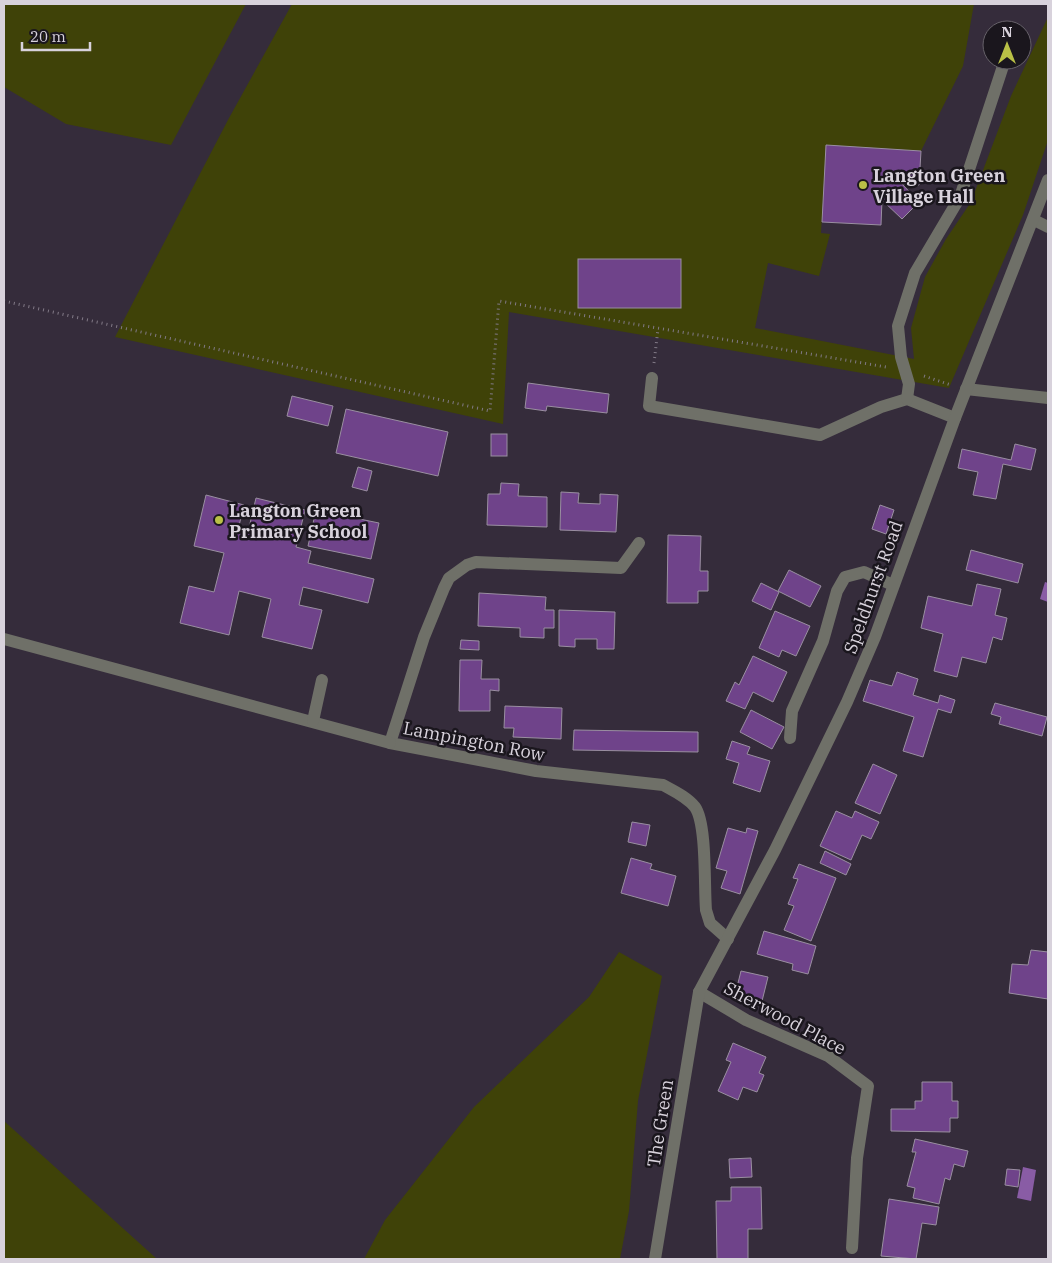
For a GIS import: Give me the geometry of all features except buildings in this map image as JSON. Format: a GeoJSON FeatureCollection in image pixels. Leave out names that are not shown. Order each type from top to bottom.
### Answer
{"type":"FeatureCollection","features":[{"type":"Feature","properties":{"kind":"street"},"geometry":{"type":"LineString","coordinates":[[908,399],[909,384],[898,326],[915,272],[960,197],[1002,70]]}},
{"type":"Feature","properties":{"kind":"street","name":"Speldhurst Road"},"geometry":{"type":"LineString","coordinates":[[699,992],[775,850],[847,702],[876,637],[893,585],[955,418],[1034,220],[1048,180]]}},
{"type":"Feature","properties":{"kind":"street"},"geometry":{"type":"LineString","coordinates":[[1034,220],[1048,227]]}},
{"type":"Feature","properties":{"kind":"street"},"geometry":{"type":"LineString","coordinates":[[652,378],[649,406],[820,435],[881,407],[908,399],[955,418]]}},
{"type":"Feature","properties":{"kind":"street"},"geometry":{"type":"LineString","coordinates":[[966,389],[1048,398]]}},
{"type":"Feature","properties":{"kind":"street","name":"Lampington Row"},"geometry":{"type":"LineString","coordinates":[[639,543],[621,568],[476,562],[459,570],[450,578],[444,588],[424,637],[390,743],[536,771],[663,785],[681,795],[696,808],[701,826],[706,910],[710,923],[728,939]]}},
{"type":"Feature","properties":{"kind":"street"},"geometry":{"type":"LineString","coordinates":[[790,738],[792,711],[823,641],[837,591],[845,577],[864,572],[893,585]]}},
{"type":"Feature","properties":{"kind":"street"},"geometry":{"type":"LineString","coordinates":[[4,639],[390,743]]}},
{"type":"Feature","properties":{"kind":"street"},"geometry":{"type":"LineString","coordinates":[[313,721],[322,680]]}},
{"type":"Feature","properties":{"kind":"street","name":"Sherwood Place"},"geometry":{"type":"LineString","coordinates":[[699,992],[746,1020],[828,1056],[868,1086],[856,1158],[852,1248]]}},
{"type":"Feature","properties":{"kind":"street","name":"The Green"},"geometry":{"type":"LineString","coordinates":[[655,1259],[699,992]]}},
{"type":"Feature","properties":{"kind":"path"},"geometry":{"type":"LineString","coordinates":[[4,301],[490,411],[499,301],[905,370],[966,389]]}},
{"type":"Feature","properties":{"kind":"path"},"geometry":{"type":"LineString","coordinates":[[652,378],[658,329]]}},
{"type":"Feature","properties":{"kind":"shaded area"},"geometry":{"type":"Polygon","coordinates":[[[4,4],[246,4],[171,145],[66,124],[4,87],[4,4]]]}},
{"type":"Feature","properties":{"kind":"shaded area"},"geometry":{"type":"Polygon","coordinates":[[[292,4],[974,4],[963,66],[921,151],[826,145],[821,233],[830,234],[819,276],[768,263],[755,328],[914,359],[911,328],[925,277],[946,239],[971,202],[1011,96],[1023,70],[1032,70],[1032,51],[1048,17],[1048,140],[1023,215],[949,388],[509,312],[503,424],[115,337],[229,118],[292,4]],[[578,259],[578,308],[681,308],[681,260],[578,259]]]}},
{"type":"Feature","properties":{"kind":"shaded area"},"geometry":{"type":"Polygon","coordinates":[[[1045,582],[1048,583],[1048,602],[1040,599],[1045,582]]]}},
{"type":"Feature","properties":{"kind":"shaded area"},"geometry":{"type":"Polygon","coordinates":[[[619,952],[662,976],[638,1101],[629,1211],[620,1259],[364,1259],[385,1220],[474,1107],[589,997],[619,952]]]}},
{"type":"Feature","properties":{"kind":"shaded area"},"geometry":{"type":"Polygon","coordinates":[[[4,1121],[157,1259],[4,1259],[4,1121]]]}},
{"type":"Feature","properties":{"kind":"shaded area"},"geometry":{"type":"Polygon","coordinates":[[[1023,1167],[1036,1170],[1031,1201],[1017,1198],[1023,1167]]]}},
{"type":"Feature","properties":{"kind":"place","name":"Langton Green Village Hall"},"geometry":{"type":"Point","coordinates":[863,185]}},
{"type":"Feature","properties":{"kind":"place","name":"Langton Green Primary School"},"geometry":{"type":"Point","coordinates":[219,520]}}]}
